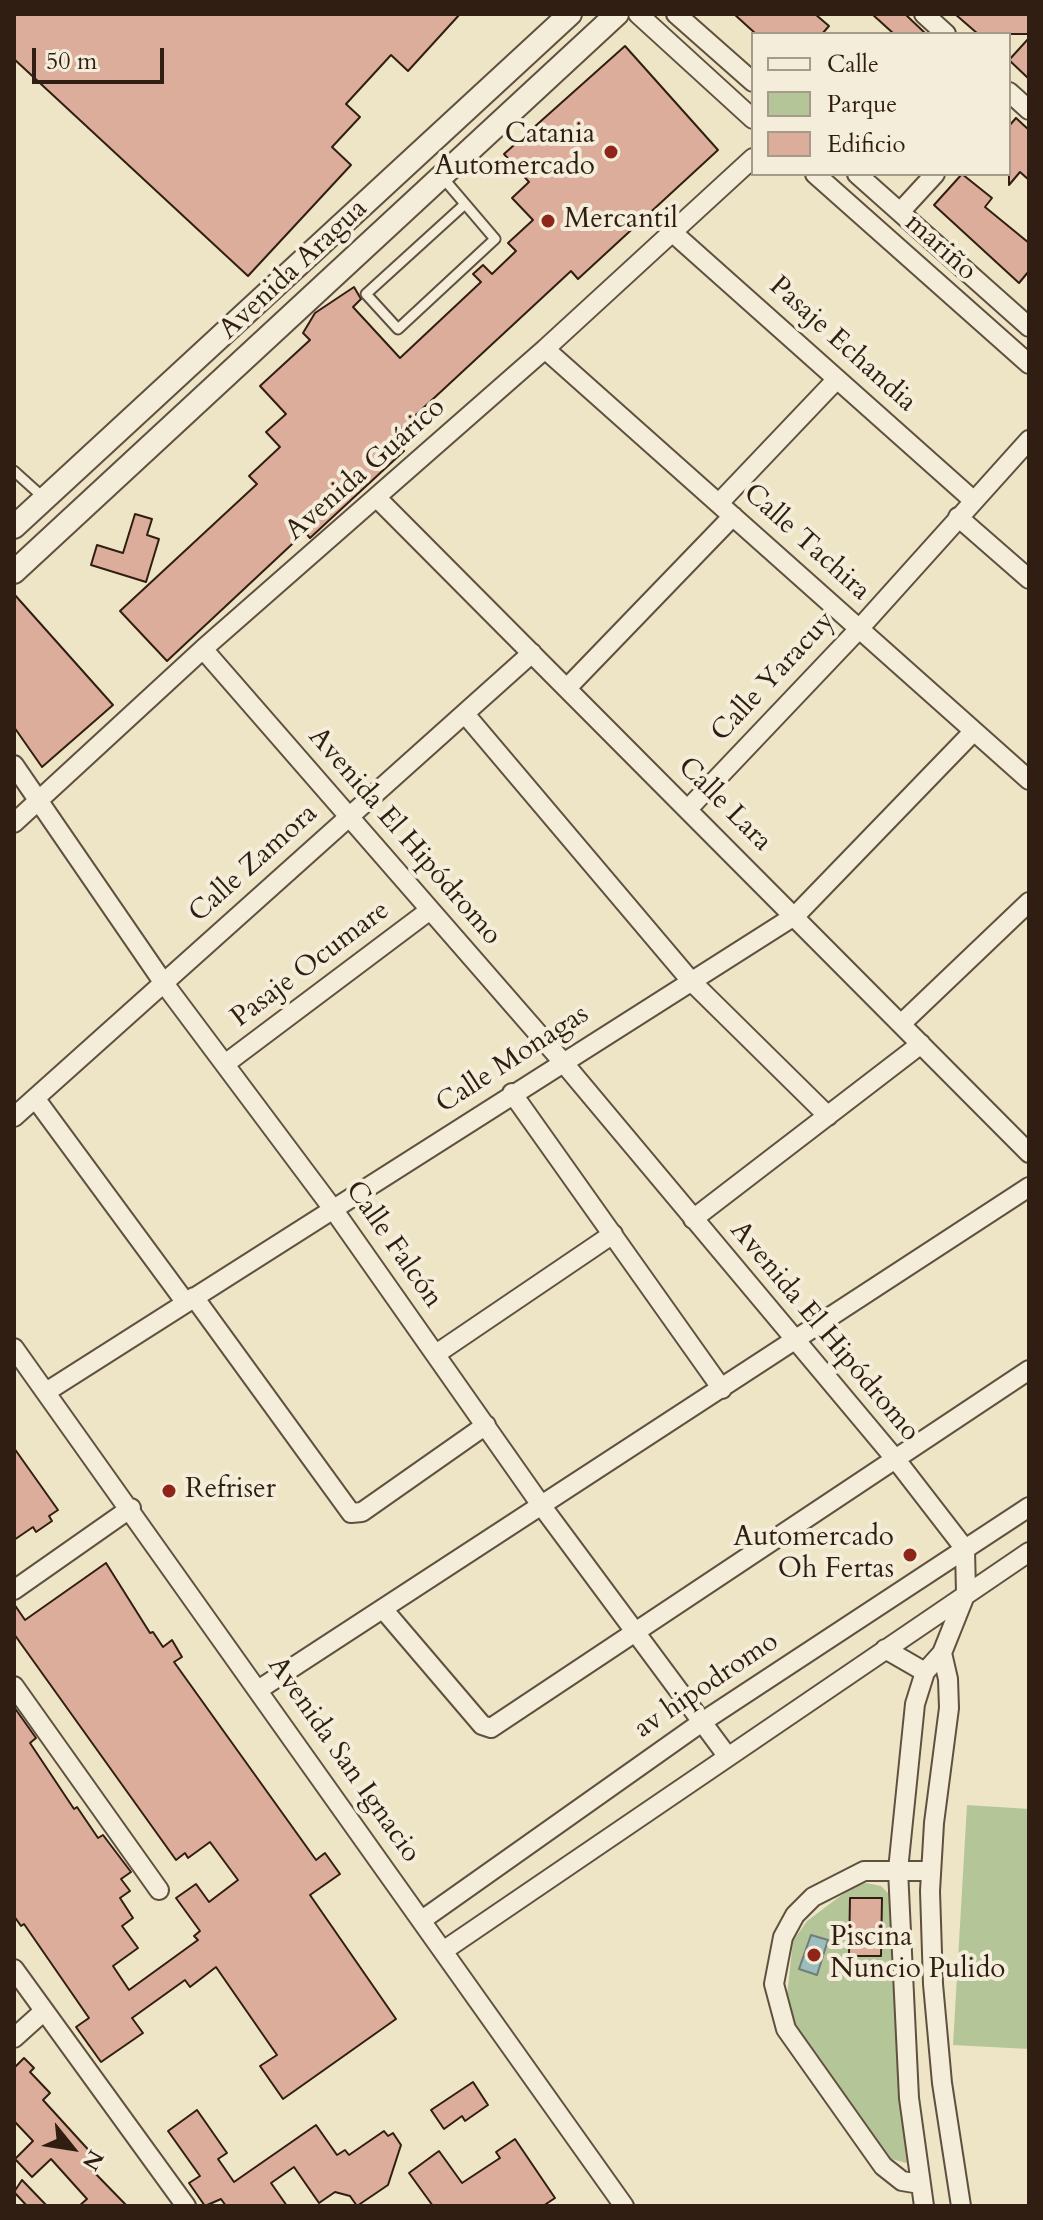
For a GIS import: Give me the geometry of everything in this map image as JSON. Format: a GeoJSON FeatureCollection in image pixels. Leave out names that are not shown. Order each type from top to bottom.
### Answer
{"type":"FeatureCollection","features":[{"type":"Feature","properties":{"kind":"street","name":"Avenida Aragua"},"geometry":{"type":"LineString","coordinates":[[14,527],[570,14]]}},
{"type":"Feature","properties":{"kind":"street","name":"Avenida Aragua"},"geometry":{"type":"LineString","coordinates":[[14,572],[617,14]]}},
{"type":"Feature","properties":{"kind":"street"},"geometry":{"type":"LineString","coordinates":[[638,14],[751,117]]}},
{"type":"Feature","properties":{"kind":"street"},"geometry":{"type":"LineString","coordinates":[[676,14],[690,21],[751,80]]}},
{"type":"Feature","properties":{"kind":"street"},"geometry":{"type":"LineString","coordinates":[[924,14],[944,32]]}},
{"type":"Feature","properties":{"kind":"street"},"geometry":{"type":"LineString","coordinates":[[1011,95],[1029,110]]}},
{"type":"Feature","properties":{"kind":"street","name":"Avenida Guárico"},"geometry":{"type":"LineString","coordinates":[[14,823],[203,649],[545,349],[751,160]]}},
{"type":"Feature","properties":{"kind":"street","name":"mariño"},"geometry":{"type":"LineString","coordinates":[[817,176],[1029,364]]}},
{"type":"Feature","properties":{"kind":"street"},"geometry":{"type":"LineString","coordinates":[[859,176],[1029,327]]}},
{"type":"Feature","properties":{"kind":"street"},"geometry":{"type":"LineString","coordinates":[[900,212],[933,176]]}},
{"type":"Feature","properties":{"kind":"street","name":"Pasaje Echandia"},"geometry":{"type":"LineString","coordinates":[[672,232],[974,501]]}},
{"type":"Feature","properties":{"kind":"street","name":"Calle Tachira"},"geometry":{"type":"LineString","coordinates":[[545,349],[1029,780]]}},
{"type":"Feature","properties":{"kind":"street"},"geometry":{"type":"LineString","coordinates":[[567,688],[726,510],[837,379]]}},
{"type":"Feature","properties":{"kind":"street","name":"Calle Yaracuy"},"geometry":{"type":"LineString","coordinates":[[688,809],[859,629],[1029,440]]}},
{"type":"Feature","properties":{"kind":"street","name":"Calle Lara"},"geometry":{"type":"LineString","coordinates":[[377,498],[796,915],[1029,1153]]}},
{"type":"Feature","properties":{"kind":"street"},"geometry":{"type":"LineString","coordinates":[[958,517],[1029,579]]}},
{"type":"Feature","properties":{"kind":"street","name":"Avenida El Hipódromo"},"geometry":{"type":"LineString","coordinates":[[203,649],[562,1061],[794,1342],[897,1461],[965,1549]]}},
{"type":"Feature","properties":{"kind":"street","name":"Calle Zamora"},"geometry":{"type":"LineString","coordinates":[[21,1106],[532,653]]}},
{"type":"Feature","properties":{"kind":"street"},"geometry":{"type":"LineString","coordinates":[[465,714],[691,981],[828,1116]]}},
{"type":"Feature","properties":{"kind":"street","name":"Calle Monagas"},"geometry":{"type":"LineString","coordinates":[[46,1392],[796,915],[974,731]]}},
{"type":"Feature","properties":{"kind":"street","name":"Calle Falcón"},"geometry":{"type":"LineString","coordinates":[[14,765],[163,982],[333,1209],[541,1505],[728,1757]]}},
{"type":"Feature","properties":{"kind":"street"},"geometry":{"type":"LineString","coordinates":[[901,1024],[1029,902]]}},
{"type":"Feature","properties":{"kind":"street","name":"Pasaje Ocumare"},"geometry":{"type":"LineString","coordinates":[[225,1064],[430,910]]}},
{"type":"Feature","properties":{"kind":"street"},"geometry":{"type":"LineString","coordinates":[[693,1219],[921,1044]]}},
{"type":"Feature","properties":{"kind":"street"},"geometry":{"type":"LineString","coordinates":[[512,1093],[722,1389]]}},
{"type":"Feature","properties":{"kind":"street"},"geometry":{"type":"LineString","coordinates":[[21,1106],[190,1300],[351,1513],[362,1512],[486,1425]]}},
{"type":"Feature","properties":{"kind":"street"},"geometry":{"type":"LineString","coordinates":[[258,1690],[1029,1187]]}},
{"type":"Feature","properties":{"kind":"street"},"geometry":{"type":"LineString","coordinates":[[436,1354],[613,1234]]}},
{"type":"Feature","properties":{"kind":"street","name":"Avenida San Ignacio"},"geometry":{"type":"LineString","coordinates":[[14,1348],[131,1508],[624,2206]]}},
{"type":"Feature","properties":{"kind":"street"},"geometry":{"type":"LineString","coordinates":[[383,1609],[482,1725],[491,1728],[897,1461],[1029,1370]]}},
{"type":"Feature","properties":{"kind":"street","name":"av hipodromo"},"geometry":{"type":"LineString","coordinates":[[422,1920],[702,1722],[1029,1507]]}},
{"type":"Feature","properties":{"kind":"street"},"geometry":{"type":"LineString","coordinates":[[14,1590],[131,1508]]}},
{"type":"Feature","properties":{"kind":"street"},"geometry":{"type":"LineString","coordinates":[[924,2206],[909,2098],[898,1870],[915,1704],[925,1672],[942,1653],[966,1593],[965,1549]]}},
{"type":"Feature","properties":{"kind":"street"},"geometry":{"type":"LineString","coordinates":[[443,1951],[1029,1552]]}},
{"type":"Feature","properties":{"kind":"street"},"geometry":{"type":"LineString","coordinates":[[885,1649],[925,1672]]}},
{"type":"Feature","properties":{"kind":"street"},"geometry":{"type":"LineString","coordinates":[[942,1653],[948,1679],[949,1708],[931,1871],[933,1984],[961,2206]]}},
{"type":"Feature","properties":{"kind":"street"},"geometry":{"type":"LineString","coordinates":[[14,1686],[159,1890]]}},
{"type":"Feature","properties":{"kind":"street"},"geometry":{"type":"LineString","coordinates":[[920,2184],[895,2178],[883,2166],[786,2029],[774,1984],[783,1937],[795,1915],[813,1897],[864,1871],[931,1871]]}},
{"type":"Feature","properties":{"kind":"street"},"geometry":{"type":"LineString","coordinates":[[14,1969],[186,2206]]}},
{"type":"Feature","properties":{"kind":"street"},"geometry":{"type":"LineString","coordinates":[[14,2038],[44,2011]]}},
{"type":"Feature","properties":{"kind":"lane"},"geometry":{"type":"LineString","coordinates":[[441,175],[495,239],[398,329],[366,294],[465,204]]}},
{"type":"Feature","properties":{"kind":"lane"},"geometry":{"type":"LineString","coordinates":[[14,471],[45,499]]}},
{"type":"Feature","properties":{"kind":"green space"},"geometry":{"type":"Polygon","coordinates":[[[967,1805],[1029,1809],[1029,2049],[953,2045],[967,1805]]]}},
{"type":"Feature","properties":{"kind":"green space"},"geometry":{"type":"Polygon","coordinates":[[[866,1883],[881,1886],[890,1895],[903,2097],[911,2160],[906,2163],[888,2158],[800,2041],[787,1996],[793,1941],[807,1921],[851,1888],[866,1883]]]}},
{"type":"Feature","properties":{"kind":"water","name":"Piscina Nuncio Pulido"},"geometry":{"type":"Polygon","coordinates":[[[811,1935],[828,1940],[817,1975],[799,1969],[811,1935]]]}},
{"type":"Feature","properties":{"kind":"building"},"geometry":{"type":"Polygon","coordinates":[[[14,14],[460,14],[408,71],[391,55],[346,104],[360,117],[332,147],[351,165],[248,276],[14,59],[14,14]]]}},
{"type":"Feature","properties":{"kind":"building"},"geometry":{"type":"Polygon","coordinates":[[[734,14],[815,14],[829,26],[824,32],[754,32],[734,14]]]}},
{"type":"Feature","properties":{"kind":"building"},"geometry":{"type":"Polygon","coordinates":[[[872,14],[905,14],[924,32],[892,32],[872,14]]]}},
{"type":"Feature","properties":{"kind":"building"},"geometry":{"type":"Polygon","coordinates":[[[955,14],[1029,14],[1029,34],[976,32],[955,14]]]}},
{"type":"Feature","properties":{"kind":"building"},"geometry":{"type":"Polygon","coordinates":[[[1029,38],[1029,79],[1011,62],[1011,58],[1029,38]]]}},
{"type":"Feature","properties":{"kind":"building"},"geometry":{"type":"Polygon","coordinates":[[[625,46],[718,150],[578,279],[571,271],[392,437],[404,451],[310,538],[305,532],[167,661],[120,611],[257,484],[249,476],[280,447],[266,432],[286,414],[260,386],[310,340],[303,333],[315,313],[354,287],[361,299],[353,307],[400,358],[481,282],[473,274],[483,265],[492,274],[516,251],[508,243],[533,220],[512,198],[529,182],[504,154],[625,46]]]}},
{"type":"Feature","properties":{"kind":"building"},"geometry":{"type":"Polygon","coordinates":[[[1016,118],[1029,130],[1029,180],[1020,172],[1009,185],[1011,176],[1011,124],[1016,118]]]}},
{"type":"Feature","properties":{"kind":"building"},"geometry":{"type":"Polygon","coordinates":[[[960,176],[964,176],[992,198],[985,207],[1029,243],[1029,271],[1019,283],[934,205],[960,176]]]}},
{"type":"Feature","properties":{"kind":"building"},"geometry":{"type":"Polygon","coordinates":[[[135,514],[152,519],[147,535],[159,539],[146,582],[91,565],[97,545],[123,553],[135,514]]]}},
{"type":"Feature","properties":{"kind":"building"},"geometry":{"type":"Polygon","coordinates":[[[14,594],[113,705],[42,767],[14,727],[14,594]]]}},
{"type":"Feature","properties":{"kind":"building"},"geometry":{"type":"Polygon","coordinates":[[[14,1448],[58,1510],[49,1516],[52,1521],[36,1532],[33,1527],[14,1540],[14,1448]]]}},
{"type":"Feature","properties":{"kind":"building"},"geometry":{"type":"Polygon","coordinates":[[[106,1563],[150,1633],[153,1632],[163,1647],[172,1640],[182,1657],[174,1662],[316,1860],[325,1853],[340,1874],[310,1895],[396,2019],[283,2099],[260,2066],[277,2055],[216,1967],[190,1987],[185,1980],[132,2018],[143,2033],[101,2062],[76,2027],[89,2018],[24,1924],[21,1926],[14,1916],[14,1707],[36,1738],[30,1743],[74,1809],[77,1807],[98,1838],[103,1835],[131,1872],[121,1879],[130,1891],[120,1898],[133,1918],[122,1926],[138,1948],[113,1966],[129,1990],[198,1940],[194,1936],[200,1931],[176,1898],[196,1884],[209,1902],[238,1880],[210,1842],[188,1858],[185,1853],[176,1860],[14,1634],[14,1604],[25,1620],[106,1563]]]}},
{"type":"Feature","properties":{"kind":"building"},"geometry":{"type":"Polygon","coordinates":[[[850,1898],[882,1898],[881,1956],[849,1956],[850,1898]]]}},
{"type":"Feature","properties":{"kind":"building"},"geometry":{"type":"Polygon","coordinates":[[[24,2058],[34,2068],[30,2072],[50,2093],[43,2100],[94,2156],[91,2159],[95,2163],[90,2168],[127,2206],[79,2206],[87,2199],[51,2159],[32,2177],[15,2159],[33,2141],[14,2121],[14,2068],[24,2058]]]}},
{"type":"Feature","properties":{"kind":"building"},"geometry":{"type":"Polygon","coordinates":[[[473,2082],[488,2105],[465,2121],[462,2116],[444,2129],[431,2110],[473,2082]]]}},
{"type":"Feature","properties":{"kind":"building"},"geometry":{"type":"Polygon","coordinates":[[[197,2110],[227,2153],[218,2159],[234,2182],[316,2125],[337,2155],[345,2150],[349,2155],[384,2131],[388,2136],[393,2133],[401,2145],[388,2185],[357,2206],[350,2196],[335,2192],[319,2203],[294,2167],[271,2183],[287,2206],[226,2206],[221,2199],[205,2206],[189,2183],[200,2176],[168,2131],[197,2110]]]}},
{"type":"Feature","properties":{"kind":"building"},"geometry":{"type":"Polygon","coordinates":[[[515,2139],[555,2198],[543,2206],[433,2206],[409,2173],[439,2151],[462,2183],[500,2158],[496,2152],[515,2139]]]}},
{"type":"Feature","properties":{"kind":"building"},"geometry":{"type":"Polygon","coordinates":[[[22,2180],[47,2206],[27,2206],[14,2192],[22,2180]]]}},
{"type":"Feature","properties":{"kind":"place","name":"Catania Automercado"},"geometry":{"type":"Point","coordinates":[611,152]}},
{"type":"Feature","properties":{"kind":"place","name":"Mercantil"},"geometry":{"type":"Point","coordinates":[548,221]}},
{"type":"Feature","properties":{"kind":"place","name":"Refriser"},"geometry":{"type":"Point","coordinates":[169,1491]}},
{"type":"Feature","properties":{"kind":"place","name":"Automercado Oh Fertas"},"geometry":{"type":"Point","coordinates":[910,1555]}},
{"type":"Feature","properties":{"kind":"place","name":"Piscina Nuncio Pulido"},"geometry":{"type":"Point","coordinates":[814,1955]}}]}
